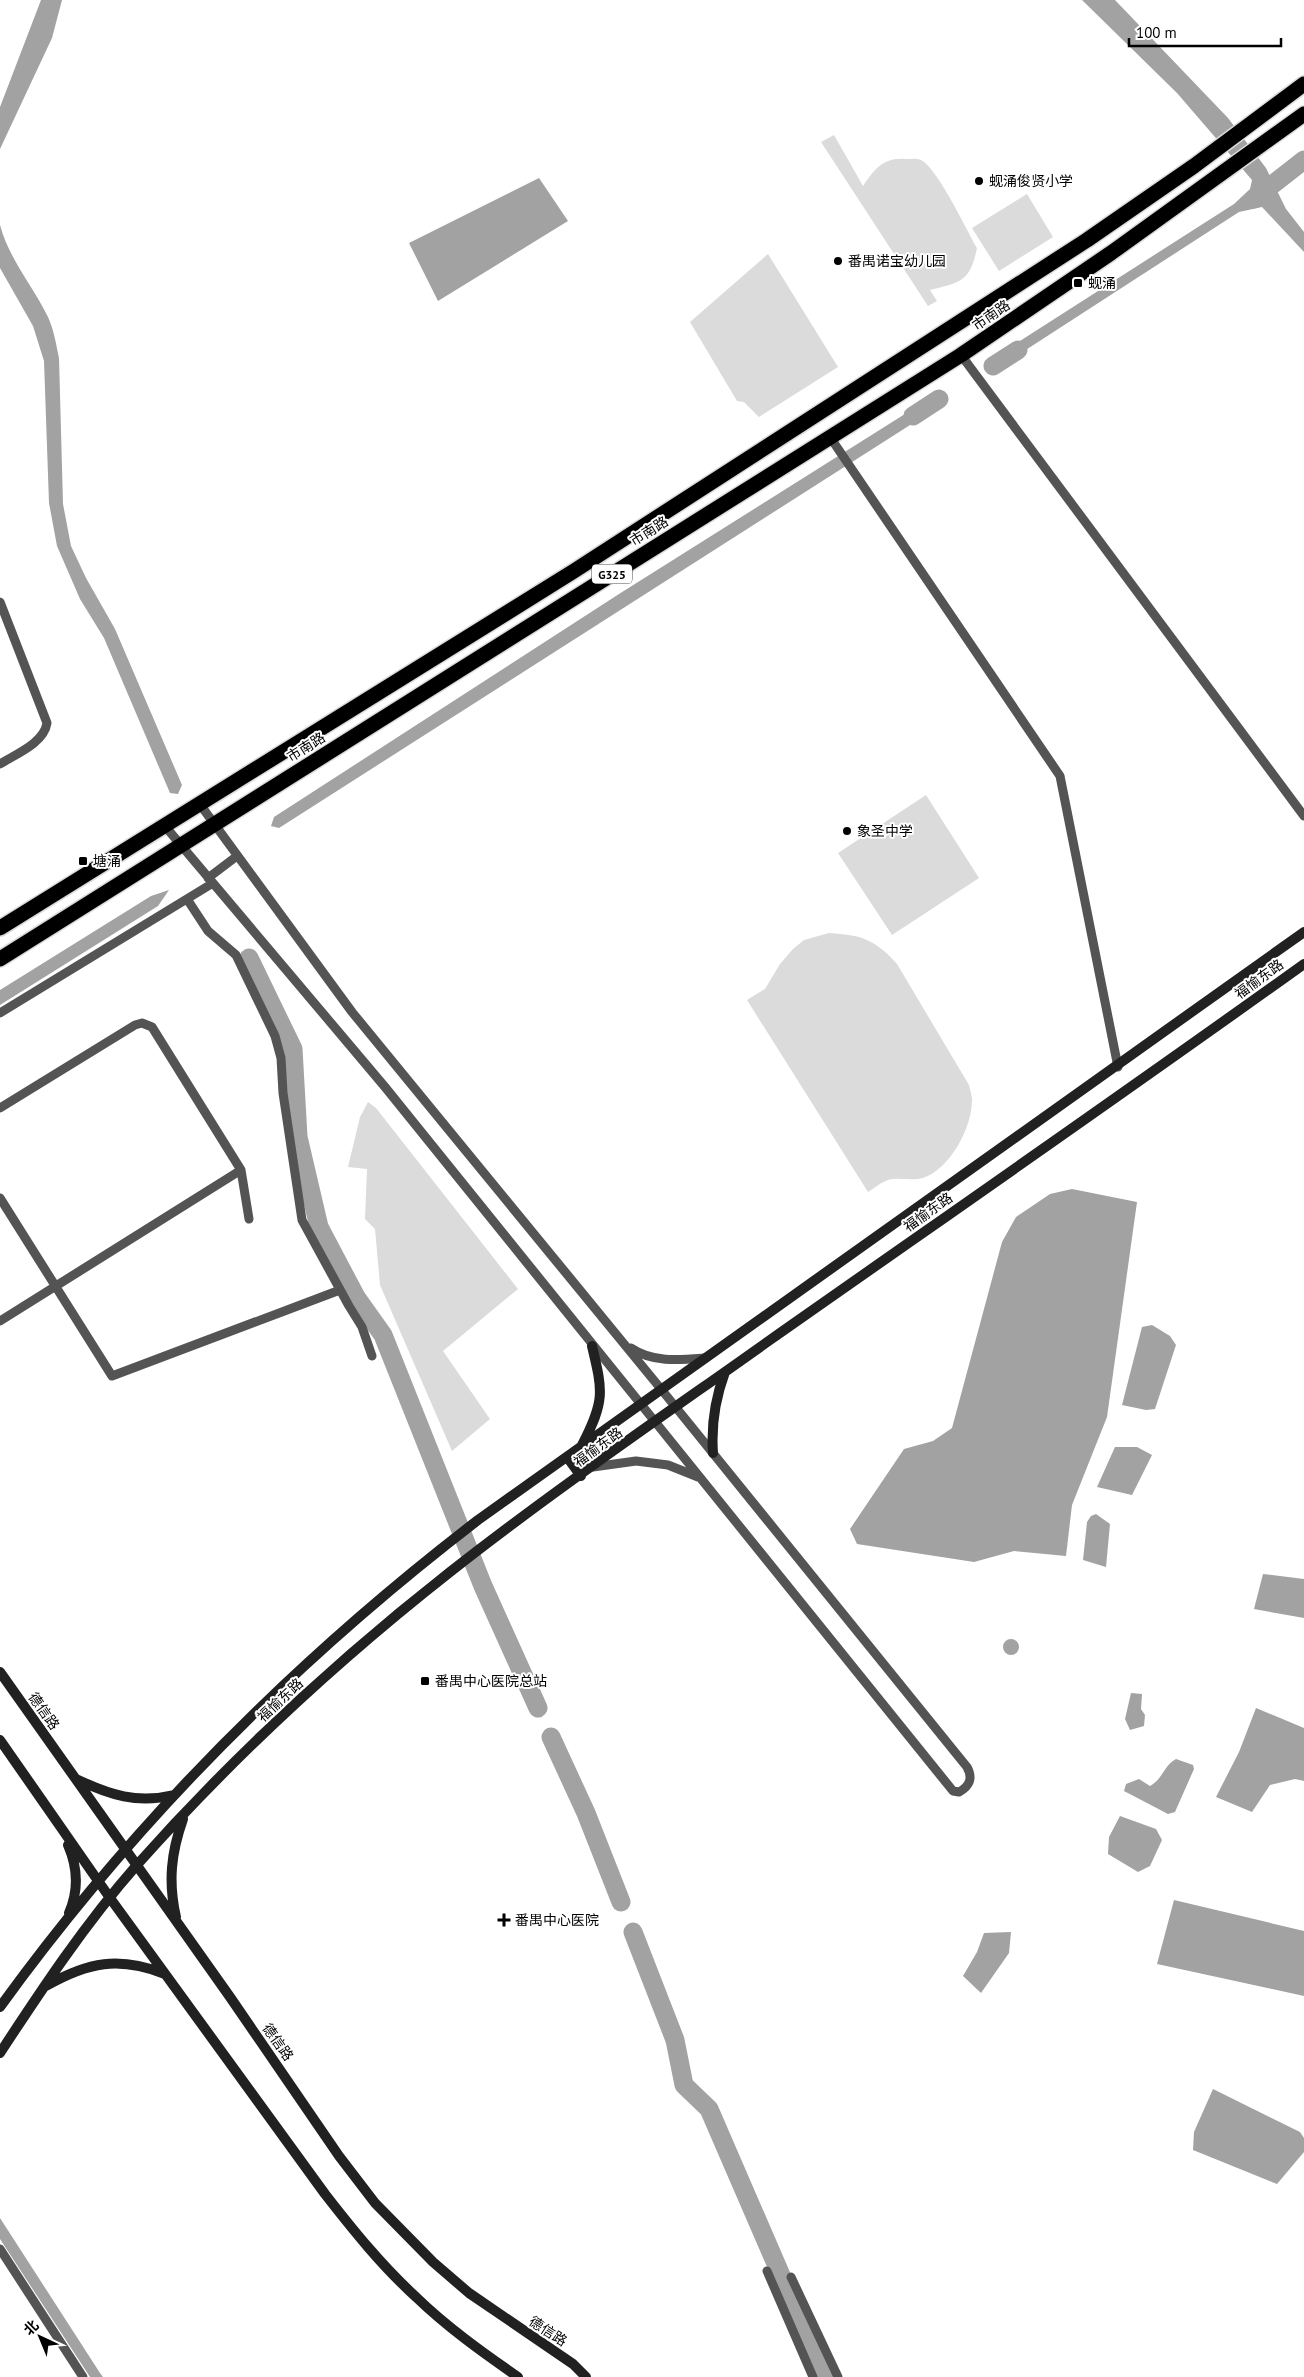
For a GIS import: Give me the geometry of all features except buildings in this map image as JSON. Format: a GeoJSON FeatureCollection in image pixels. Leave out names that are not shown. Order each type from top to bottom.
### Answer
{"type":"FeatureCollection","features":[{"type":"Feature","properties":{"kind":"highway","name":"市南路"},"geometry":{"type":"LineString","coordinates":[[0,928],[582,566],[1087,240],[1304,84]]}},
{"type":"Feature","properties":{"kind":"highway","name":"市南路"},"geometry":{"type":"LineString","coordinates":[[0,959],[247,803],[834,443],[1110,253],[1304,114]]}},
{"type":"Feature","properties":{"kind":"highway"},"geometry":{"type":"LineString","coordinates":[[233,782],[247,803]]}},
{"type":"Feature","properties":{"kind":"highway"},"geometry":{"type":"LineString","coordinates":[[133,844],[148,866]]}},
{"type":"Feature","properties":{"kind":"street"},"geometry":{"type":"LineString","coordinates":[[961,355],[1304,816]]}},
{"type":"Feature","properties":{"kind":"street"},"geometry":{"type":"LineString","coordinates":[[834,443],[1060,776],[1118,1067]]}},
{"type":"Feature","properties":{"kind":"street"},"geometry":{"type":"LineString","coordinates":[[0,602],[47,723],[46,729],[36,741],[0,764]]}},
{"type":"Feature","properties":{"kind":"street"},"geometry":{"type":"LineString","coordinates":[[164,826],[385,1087],[654,1423],[953,1791],[959,1792],[964,1789],[970,1783],[970,1774],[967,1767],[352,1012],[199,803]]}},
{"type":"Feature","properties":{"kind":"street"},"geometry":{"type":"LineString","coordinates":[[0,1013],[187,898],[210,881],[237,856]]}},
{"type":"Feature","properties":{"kind":"street"},"geometry":{"type":"LineString","coordinates":[[187,898],[208,931],[236,955],[275,1036],[281,1058],[283,1093],[302,1220],[362,1327],[372,1356]]}},
{"type":"Feature","properties":{"kind":"street","name":"福愉东路"},"geometry":{"type":"LineString","coordinates":[[0,2007],[66,1921],[125,1849],[175,1795],[285,1682],[357,1618],[443,1547],[661,1389],[1118,1067],[1304,932]]}},
{"type":"Feature","properties":{"kind":"street","name":"福愉东路"},"geometry":{"type":"LineString","coordinates":[[0,2053],[65,1955],[136,1866],[256,1742],[341,1663],[451,1571],[492,1539],[675,1407],[1304,964]]}},
{"type":"Feature","properties":{"kind":"street"},"geometry":{"type":"LineString","coordinates":[[0,1108],[136,1025],[142,1023],[152,1027],[241,1170],[249,1219]]}},
{"type":"Feature","properties":{"kind":"street"},"geometry":{"type":"LineString","coordinates":[[0,1321],[241,1170]]}},
{"type":"Feature","properties":{"kind":"street"},"geometry":{"type":"LineString","coordinates":[[0,1198],[112,1376],[340,1290]]}},
{"type":"Feature","properties":{"kind":"street"},"geometry":{"type":"LineString","coordinates":[[623,1343],[637,1352],[651,1357],[674,1360],[705,1358]]}},
{"type":"Feature","properties":{"kind":"street"},"geometry":{"type":"LineString","coordinates":[[582,1446],[599,1408],[601,1385],[592,1346]]}},
{"type":"Feature","properties":{"kind":"street"},"geometry":{"type":"LineString","coordinates":[[713,1453],[711,1432],[718,1391],[725,1372]]}},
{"type":"Feature","properties":{"kind":"street"},"geometry":{"type":"LineString","coordinates":[[567,1457],[581,1476]]}},
{"type":"Feature","properties":{"kind":"street"},"geometry":{"type":"LineString","coordinates":[[593,1467],[636,1461],[668,1465],[698,1477]]}},
{"type":"Feature","properties":{"kind":"street","name":"德信路"},"geometry":{"type":"LineString","coordinates":[[0,1672],[339,2156],[375,2203],[433,2262],[469,2292],[573,2364],[586,2377]]}},
{"type":"Feature","properties":{"kind":"street"},"geometry":{"type":"LineString","coordinates":[[0,1740],[110,1898],[354,2230],[387,2268],[437,2317],[472,2345],[518,2377]]}},
{"type":"Feature","properties":{"kind":"street"},"geometry":{"type":"LineString","coordinates":[[74,1778],[96,1788],[127,1797],[153,1800],[175,1795]]}},
{"type":"Feature","properties":{"kind":"street"},"geometry":{"type":"LineString","coordinates":[[177,1923],[170,1892],[170,1866],[175,1840],[184,1815]]}},
{"type":"Feature","properties":{"kind":"street"},"geometry":{"type":"LineString","coordinates":[[61,1829],[73,1857],[77,1884],[66,1921]]}},
{"type":"Feature","properties":{"kind":"street"},"geometry":{"type":"LineString","coordinates":[[43,1988],[71,1972],[107,1963],[145,1967],[166,1975]]}},
{"type":"Feature","properties":{"kind":"street"},"geometry":{"type":"LineString","coordinates":[[0,2249],[4,2263],[83,2377]]}},
{"type":"Feature","properties":{"kind":"street"},"geometry":{"type":"LineString","coordinates":[[767,2271],[813,2377]]}},
{"type":"Feature","properties":{"kind":"street"},"geometry":{"type":"LineString","coordinates":[[791,2277],[838,2377]]}},
{"type":"Feature","properties":{"kind":"shaded area"},"geometry":{"type":"Polygon","coordinates":[[[41,0],[62,0],[52,38],[0,149],[0,107],[41,0]]]}},
{"type":"Feature","properties":{"kind":"shaded area"},"geometry":{"type":"Polygon","coordinates":[[[1082,0],[1115,0],[1228,118],[1266,168],[1286,209],[1304,232],[1304,252],[1262,207],[1239,212],[1004,364],[997,363],[998,355],[1234,204],[1250,189],[1252,180],[1177,93],[1082,0]]]}},
{"type":"Feature","properties":{"kind":"shaded area"},"geometry":{"type":"Polygon","coordinates":[[[834,135],[863,186],[875,170],[885,162],[897,159],[918,159],[928,166],[943,187],[977,248],[971,268],[962,279],[930,290],[937,301],[928,306],[821,142],[834,135]]]}},
{"type":"Feature","properties":{"kind":"shaded area"},"geometry":{"type":"Polygon","coordinates":[[[539,178],[568,221],[438,301],[409,243],[539,178]]]}},
{"type":"Feature","properties":{"kind":"shaded area"},"geometry":{"type":"Polygon","coordinates":[[[1027,194],[1053,237],[999,271],[972,228],[1027,194]]]}},
{"type":"Feature","properties":{"kind":"shaded area"},"geometry":{"type":"Polygon","coordinates":[[[0,225],[15,261],[48,317],[56,342],[59,358],[63,504],[71,546],[86,578],[115,629],[182,785],[178,794],[170,793],[104,638],[80,599],[57,546],[49,503],[44,361],[33,326],[0,268],[0,225]]]}},
{"type":"Feature","properties":{"kind":"shaded area"},"geometry":{"type":"Polygon","coordinates":[[[768,254],[838,367],[759,417],[744,402],[737,401],[690,322],[768,254]]]}},
{"type":"Feature","properties":{"kind":"shaded area"},"geometry":{"type":"Polygon","coordinates":[[[924,402],[934,403],[932,411],[279,828],[271,826],[274,817],[619,594],[924,402]]]}},
{"type":"Feature","properties":{"kind":"shaded area"},"geometry":{"type":"Polygon","coordinates":[[[926,795],[979,878],[892,935],[838,853],[926,795]]]}},
{"type":"Feature","properties":{"kind":"shaded area"},"geometry":{"type":"Polygon","coordinates":[[[169,890],[158,906],[0,1005],[0,990],[151,896],[169,890]]]}},
{"type":"Feature","properties":{"kind":"shaded area"},"geometry":{"type":"Polygon","coordinates":[[[829,933],[850,935],[867,940],[882,949],[897,964],[969,1085],[972,1098],[971,1111],[964,1135],[942,1166],[923,1178],[888,1180],[868,1192],[747,1000],[765,989],[780,964],[804,940],[829,933]]]}},
{"type":"Feature","properties":{"kind":"shaded area"},"geometry":{"type":"Polygon","coordinates":[[[368,1102],[376,1108],[518,1289],[443,1351],[490,1419],[452,1451],[380,1285],[375,1229],[365,1219],[367,1169],[348,1167],[360,1117],[368,1102]]]}},
{"type":"Feature","properties":{"kind":"shaded area"},"geometry":{"type":"Polygon","coordinates":[[[1072,1189],[1137,1202],[1107,1417],[1072,1505],[1066,1556],[1014,1551],[974,1562],[857,1544],[850,1529],[904,1449],[933,1441],[952,1428],[1002,1242],[1016,1217],[1050,1194],[1072,1189]]]}},
{"type":"Feature","properties":{"kind":"shaded area"},"geometry":{"type":"Polygon","coordinates":[[[1152,1325],[1170,1336],[1176,1345],[1155,1409],[1146,1410],[1122,1405],[1142,1327],[1152,1325]]]}},
{"type":"Feature","properties":{"kind":"shaded area"},"geometry":{"type":"Polygon","coordinates":[[[1115,1447],[1137,1447],[1152,1455],[1132,1495],[1097,1487],[1115,1447]]]}},
{"type":"Feature","properties":{"kind":"shaded area"},"geometry":{"type":"Polygon","coordinates":[[[1096,1514],[1110,1524],[1106,1567],[1083,1560],[1087,1522],[1091,1516],[1096,1514]]]}},
{"type":"Feature","properties":{"kind":"shaded area"},"geometry":{"type":"Polygon","coordinates":[[[1263,1574],[1304,1579],[1304,1618],[1254,1609],[1263,1574]]]}},
{"type":"Feature","properties":{"kind":"shaded area"},"geometry":{"type":"Polygon","coordinates":[[[1011,1639],[1019,1647],[1011,1655],[1003,1647],[1011,1639]]]}},
{"type":"Feature","properties":{"kind":"shaded area"},"geometry":{"type":"Polygon","coordinates":[[[1131,1693],[1142,1694],[1141,1709],[1145,1715],[1144,1726],[1130,1730],[1125,1719],[1131,1693]]]}},
{"type":"Feature","properties":{"kind":"shaded area"},"geometry":{"type":"Polygon","coordinates":[[[1256,1708],[1304,1728],[1304,1781],[1295,1779],[1270,1785],[1252,1812],[1216,1797],[1239,1752],[1256,1708]]]}},
{"type":"Feature","properties":{"kind":"shaded area"},"geometry":{"type":"Polygon","coordinates":[[[1176,1759],[1193,1765],[1194,1769],[1175,1812],[1168,1814],[1124,1791],[1126,1784],[1139,1779],[1150,1786],[1158,1780],[1176,1759]]]}},
{"type":"Feature","properties":{"kind":"shaded area"},"geometry":{"type":"Polygon","coordinates":[[[1120,1816],[1156,1829],[1162,1840],[1150,1866],[1138,1872],[1108,1854],[1109,1837],[1120,1816]]]}},
{"type":"Feature","properties":{"kind":"shaded area"},"geometry":{"type":"Polygon","coordinates":[[[1174,1900],[1304,1931],[1304,1996],[1157,1964],[1174,1900]]]}},
{"type":"Feature","properties":{"kind":"shaded area"},"geometry":{"type":"Polygon","coordinates":[[[1011,1932],[1009,1953],[981,1993],[963,1976],[977,1952],[984,1933],[1011,1932]]]}},
{"type":"Feature","properties":{"kind":"shaded area"},"geometry":{"type":"Polygon","coordinates":[[[1213,2089],[1300,2132],[1304,2138],[1304,2152],[1277,2184],[1193,2150],[1194,2132],[1213,2089]]]}},
{"type":"Feature","properties":{"kind":"shaded area"},"geometry":{"type":"Polygon","coordinates":[[[0,2218],[103,2377],[90,2377],[0,2239],[0,2218]]]}},
{"type":"Feature","properties":{"kind":"waterway"},"geometry":{"type":"LineString","coordinates":[[1254,199],[1304,160]]}},
{"type":"Feature","properties":{"kind":"waterway"},"geometry":{"type":"LineString","coordinates":[[993,366],[1018,350]]}},
{"type":"Feature","properties":{"kind":"waterway"},"geometry":{"type":"LineString","coordinates":[[913,416],[939,399]]}},
{"type":"Feature","properties":{"kind":"waterway"},"geometry":{"type":"LineString","coordinates":[[249,958],[293,1049],[298,1137],[319,1227],[356,1297],[383,1335],[483,1586],[538,1708]]}},
{"type":"Feature","properties":{"kind":"waterway"},"geometry":{"type":"LineString","coordinates":[[551,1737],[586,1813],[621,1902]]}},
{"type":"Feature","properties":{"kind":"waterway"},"geometry":{"type":"LineString","coordinates":[[633,1932],[675,2040],[684,2085],[709,2109],[825,2377]]}},
{"type":"Feature","properties":{"kind":"place","name":"蚬涌俊贤小学"},"geometry":{"type":"Point","coordinates":[979,181]}},
{"type":"Feature","properties":{"kind":"place","name":"番禺诺宝幼儿园"},"geometry":{"type":"Point","coordinates":[838,261]}},
{"type":"Feature","properties":{"kind":"place","name":"蚬涌"},"geometry":{"type":"Point","coordinates":[1078,283]}},
{"type":"Feature","properties":{"kind":"place","name":"象圣中学"},"geometry":{"type":"Point","coordinates":[847,831]}},
{"type":"Feature","properties":{"kind":"place","name":"塘涌"},"geometry":{"type":"Point","coordinates":[83,861]}},
{"type":"Feature","properties":{"kind":"place","name":"番禺中心医院总站"},"geometry":{"type":"Point","coordinates":[425,1681]}},
{"type":"Feature","properties":{"kind":"place","name":"番禺中心医院"},"geometry":{"type":"Point","coordinates":[504,1920]}}]}
